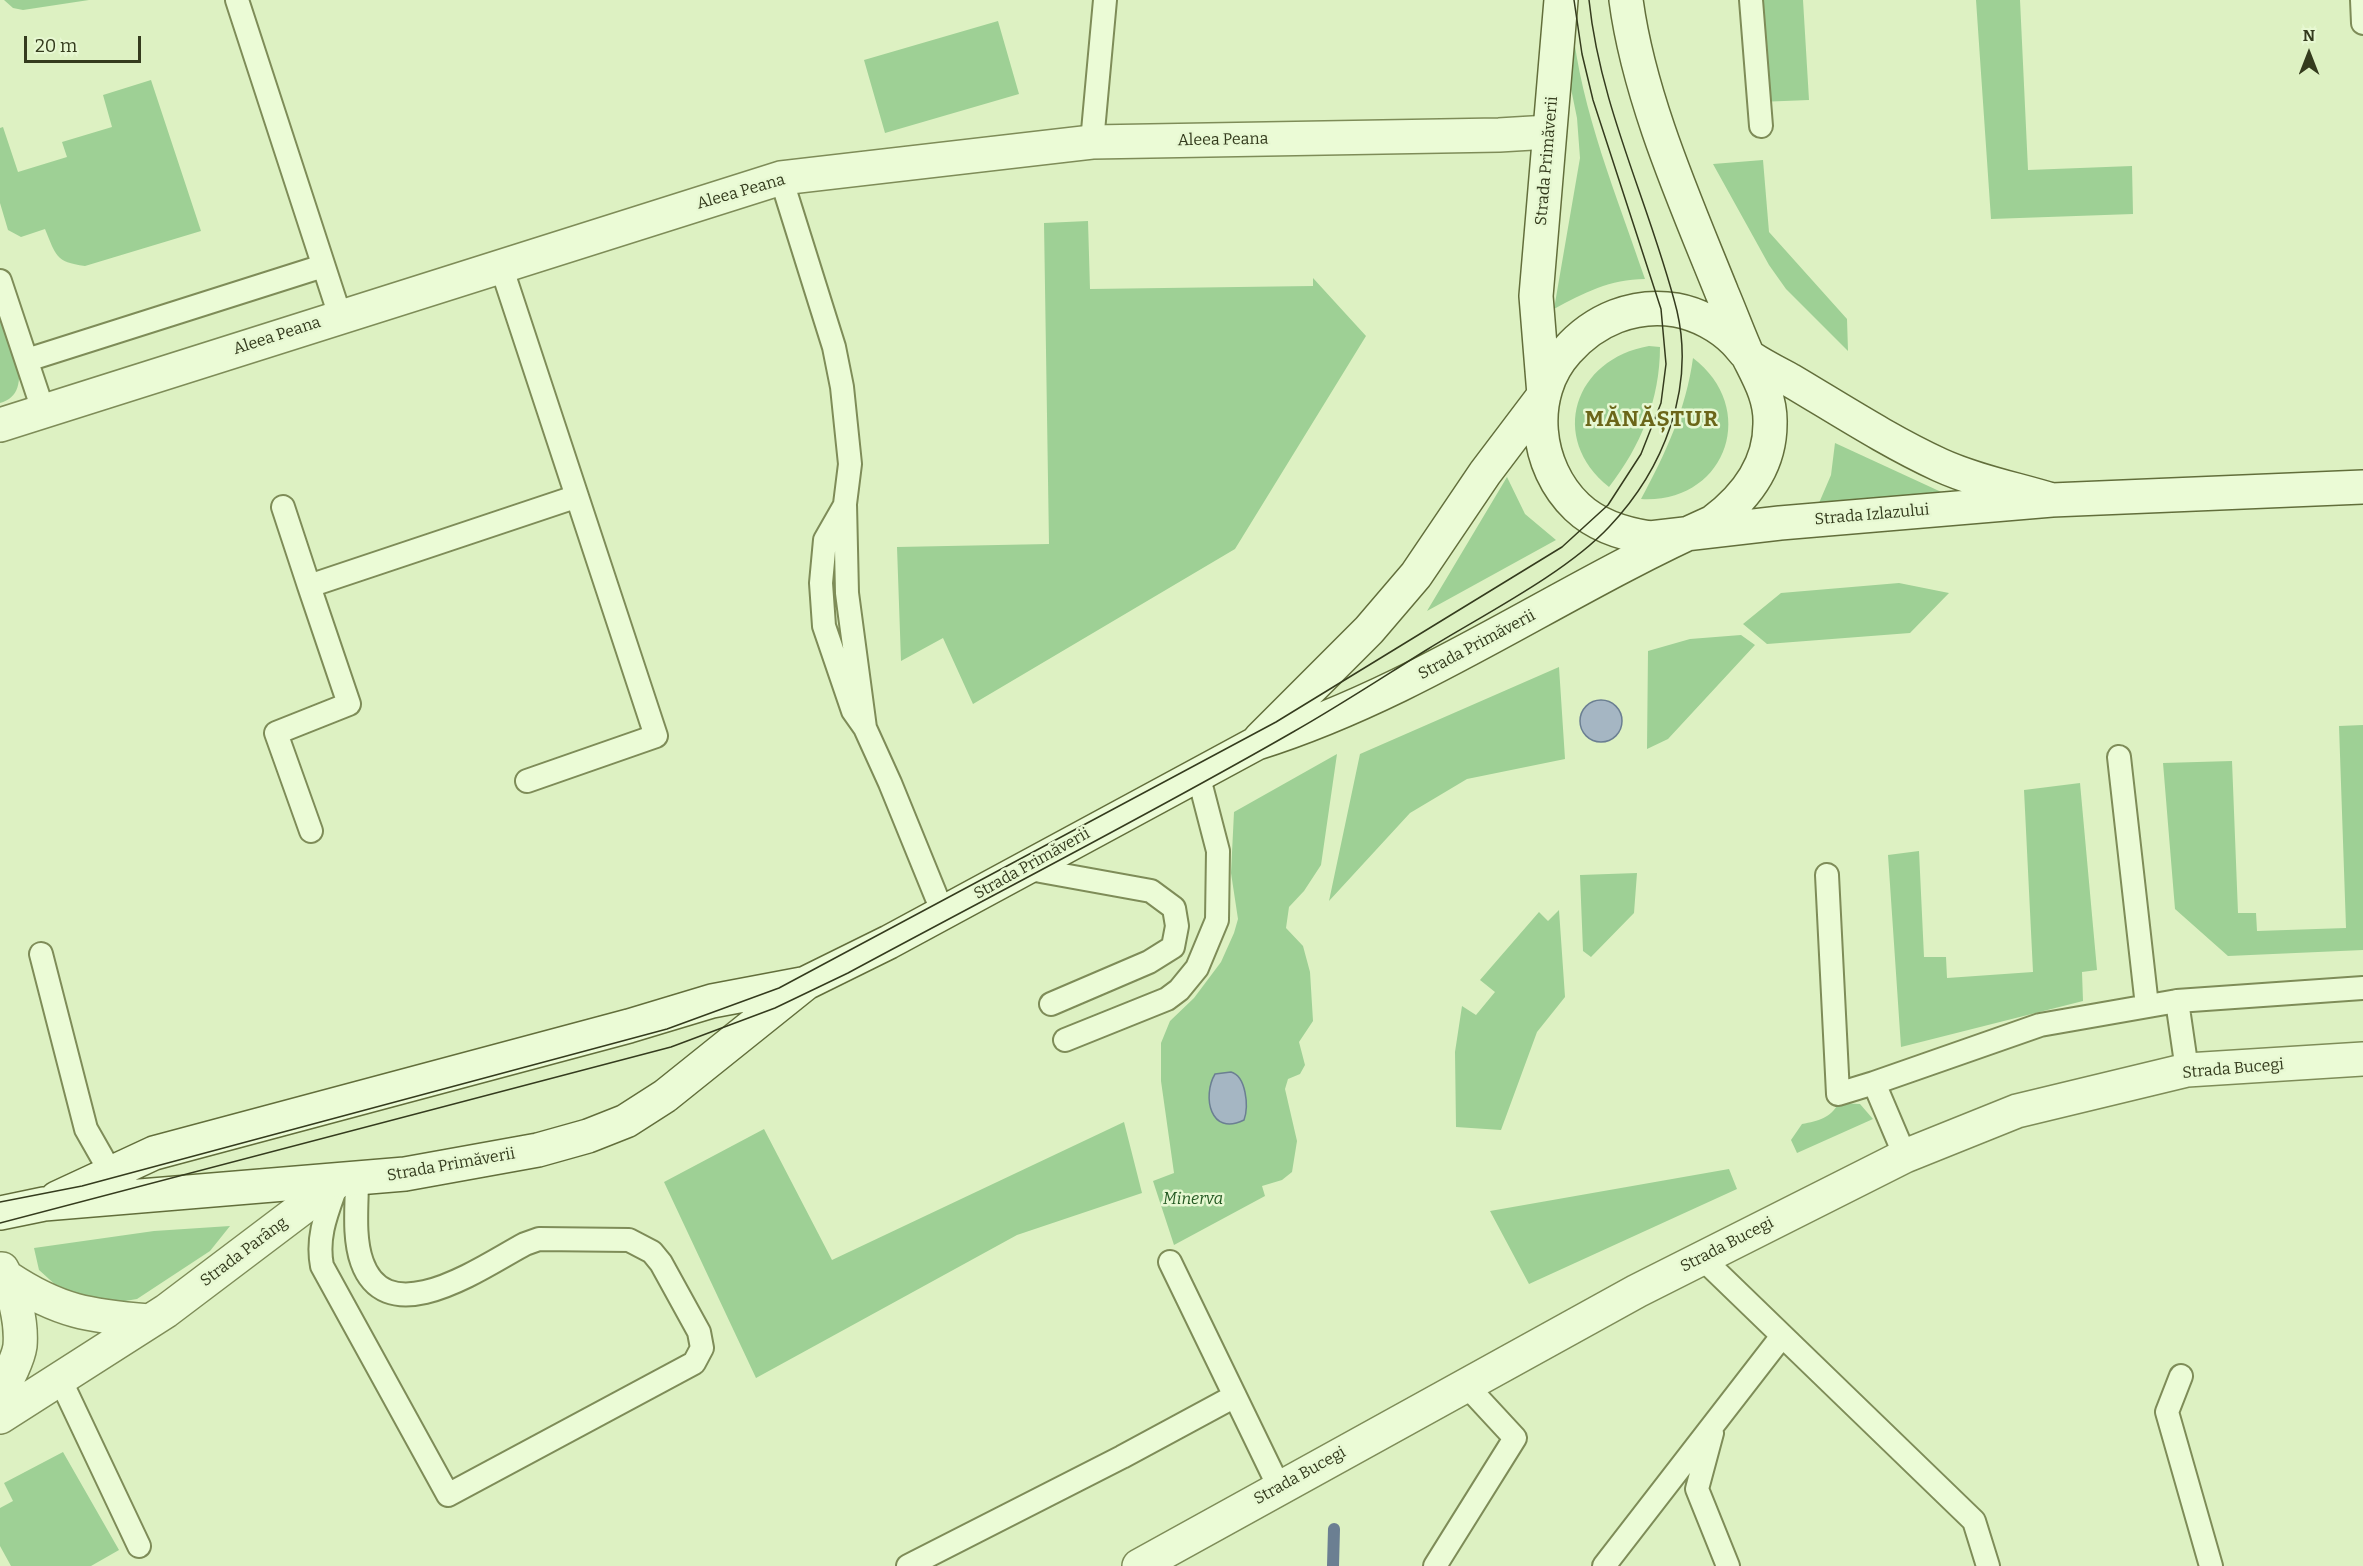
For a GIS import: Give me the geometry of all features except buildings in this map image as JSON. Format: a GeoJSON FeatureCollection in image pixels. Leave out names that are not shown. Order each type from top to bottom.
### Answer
{"type":"FeatureCollection","features":[{"type":"Feature","properties":{"kind":"main road","name":"Strada Primăverii"},"geometry":{"type":"LineString","coordinates":[[1561,0],[1536,296],[1544,395],[1541,425],[1545,455],[1558,483],[1577,507],[1609,528],[1629,535],[1650,537],[1691,532]]}},
{"type":"Feature","properties":{"kind":"main road","name":"Strada Primăverii"},"geometry":{"type":"LineString","coordinates":[[0,1213],[44,1204],[405,1174],[538,1150],[588,1136],[626,1121],[665,1096],[806,983],[943,913],[1257,743],[1294,732],[1379,697],[1713,522],[1732,508],[1748,490],[1760,470],[1768,447],[1770,424],[1768,400],[1761,377],[1749,356],[1646,93],[1626,0]]}},
{"type":"Feature","properties":{"kind":"main road","name":"Aleea Peana"},"geometry":{"type":"LineString","coordinates":[[0,425],[781,178],[1092,142],[1499,135],[1550,132]]}},
{"type":"Feature","properties":{"kind":"main road","name":"Strada Primăverii"},"geometry":{"type":"LineString","coordinates":[[1257,743],[1370,630],[1416,575],[1485,473],[1544,395],[1552,373],[1578,338],[1617,315],[1639,310],[1661,309],[1698,316],[1726,333],[1749,356]]}},
{"type":"Feature","properties":{"kind":"main road","name":"Strada Izlazului"},"geometry":{"type":"LineString","coordinates":[[1749,356],[1941,466],[2052,500]]}},
{"type":"Feature","properties":{"kind":"main road","name":"Strada Izlazului"},"geometry":{"type":"LineString","coordinates":[[1691,532],[2052,500],[2363,487]]}},
{"type":"Feature","properties":{"kind":"main road","name":"Strada Primăverii"},"geometry":{"type":"LineString","coordinates":[[44,1204],[154,1152],[630,1026],[712,1000],[806,983]]}},
{"type":"Feature","properties":{"kind":"main road","name":"Strada Bucegi"},"geometry":{"type":"LineString","coordinates":[[1139,1566],[1465,1384],[1701,1257],[1905,1156],[2017,1111],[2187,1070],[2363,1059]]}},
{"type":"Feature","properties":{"kind":"main road","name":"Strada Parâng"},"geometry":{"type":"LineString","coordinates":[[0,1417],[150,1321],[347,1180]]}},
{"type":"Feature","properties":{"kind":"main road"},"geometry":{"type":"LineString","coordinates":[[4,1271],[38,1298],[91,1316],[150,1321]]}},
{"type":"Feature","properties":{"kind":"main road"},"geometry":{"type":"LineString","coordinates":[[0,1393],[20,1347],[18,1315],[4,1271]]}},
{"type":"Feature","properties":{"kind":"lane"},"geometry":{"type":"LineString","coordinates":[[237,0],[340,316]]}},
{"type":"Feature","properties":{"kind":"lane"},"geometry":{"type":"LineString","coordinates":[[1092,142],[1105,0]]}},
{"type":"Feature","properties":{"kind":"lane"},"geometry":{"type":"LineString","coordinates":[[1751,0],[1761,126]]}},
{"type":"Feature","properties":{"kind":"lane"},"geometry":{"type":"LineString","coordinates":[[2362,0],[2363,23]]}},
{"type":"Feature","properties":{"kind":"lane"},"geometry":{"type":"LineString","coordinates":[[781,178],[834,347],[842,387],[850,464],[846,504],[847,593],[865,728],[943,913]]}},
{"type":"Feature","properties":{"kind":"lane"},"geometry":{"type":"LineString","coordinates":[[27,360],[323,266]]}},
{"type":"Feature","properties":{"kind":"lane"},"geometry":{"type":"LineString","coordinates":[[501,266],[575,497],[656,736],[527,781]]}},
{"type":"Feature","properties":{"kind":"lane"},"geometry":{"type":"LineString","coordinates":[[0,281],[43,410]]}},
{"type":"Feature","properties":{"kind":"lane"},"geometry":{"type":"LineString","coordinates":[[309,586],[575,497]]}},
{"type":"Feature","properties":{"kind":"lane"},"geometry":{"type":"LineString","coordinates":[[283,507],[349,704],[276,733],[311,831]]}},
{"type":"Feature","properties":{"kind":"lane"},"geometry":{"type":"LineString","coordinates":[[2119,757],[2147,1006]]}},
{"type":"Feature","properties":{"kind":"lane"},"geometry":{"type":"LineString","coordinates":[[1065,1040],[1167,999],[1179,990],[1197,968],[1217,920],[1218,851],[1198,774]]}},
{"type":"Feature","properties":{"kind":"lane"},"geometry":{"type":"LineString","coordinates":[[1024,868],[1151,891],[1174,908],[1177,926],[1173,947],[1149,962],[1051,1004]]}},
{"type":"Feature","properties":{"kind":"lane"},"geometry":{"type":"LineString","coordinates":[[1827,875],[1838,1094],[2040,1025],[2177,1000],[2363,988]]}},
{"type":"Feature","properties":{"kind":"lane"},"geometry":{"type":"LineString","coordinates":[[41,954],[86,1129],[111,1173]]}},
{"type":"Feature","properties":{"kind":"lane"},"geometry":{"type":"LineString","coordinates":[[2177,1000],[2187,1070]]}},
{"type":"Feature","properties":{"kind":"lane"},"geometry":{"type":"LineString","coordinates":[[1874,1083],[1905,1156]]}},
{"type":"Feature","properties":{"kind":"lane"},"geometry":{"type":"LineString","coordinates":[[347,1180],[362,1261],[376,1282],[390,1292],[422,1295],[439,1290],[525,1244],[539,1239],[629,1240],[652,1252],[662,1263],[699,1332],[702,1348],[699,1358],[694,1363],[448,1495],[322,1266],[319,1251],[320,1232],[347,1180]]}},
{"type":"Feature","properties":{"kind":"lane"},"geometry":{"type":"LineString","coordinates":[[1701,1257],[1974,1521],[1988,1566]]}},
{"type":"Feature","properties":{"kind":"lane"},"geometry":{"type":"LineString","coordinates":[[1170,1262],[1279,1487]]}},
{"type":"Feature","properties":{"kind":"lane"},"geometry":{"type":"LineString","coordinates":[[1604,1566],[1782,1335]]}},
{"type":"Feature","properties":{"kind":"lane"},"geometry":{"type":"LineString","coordinates":[[2181,1376],[2167,1412],[2211,1566]]}},
{"type":"Feature","properties":{"kind":"lane"},"geometry":{"type":"LineString","coordinates":[[60,1379],[139,1546]]}},
{"type":"Feature","properties":{"kind":"lane"},"geometry":{"type":"LineString","coordinates":[[1435,1566],[1515,1438],[1465,1384]]}},
{"type":"Feature","properties":{"kind":"lane"},"geometry":{"type":"LineString","coordinates":[[908,1566],[1122,1457],[1235,1396]]}},
{"type":"Feature","properties":{"kind":"lane"},"geometry":{"type":"LineString","coordinates":[[1715,1423],[1698,1489],[1728,1566]]}},
{"type":"Feature","properties":{"kind":"green space"},"geometry":{"type":"Polygon","coordinates":[[[4,0],[89,0],[23,10],[13,8],[4,0]]]}},
{"type":"Feature","properties":{"kind":"green space"},"geometry":{"type":"Polygon","coordinates":[[[1751,0],[1803,0],[1809,100],[1759,102],[1751,0]]]}},
{"type":"Feature","properties":{"kind":"green space"},"geometry":{"type":"Polygon","coordinates":[[[1976,0],[2020,0],[2028,170],[2132,166],[2133,214],[1991,219],[1976,0]]]}},
{"type":"Feature","properties":{"kind":"green space"},"geometry":{"type":"Polygon","coordinates":[[[998,21],[1019,94],[885,133],[864,60],[998,21]]]}},
{"type":"Feature","properties":{"kind":"green space"},"geometry":{"type":"Polygon","coordinates":[[[1572,23],[1583,88],[1601,153],[1645,279],[1609,284],[1587,292],[1554,309],[1580,158],[1577,118],[1568,74],[1572,23]]]}},
{"type":"Feature","properties":{"kind":"green space"},"geometry":{"type":"Polygon","coordinates":[[[151,80],[201,231],[85,266],[68,262],[58,256],[45,229],[21,237],[8,230],[0,203],[0,128],[3,127],[18,172],[67,157],[62,142],[112,127],[103,95],[151,80]]]}},
{"type":"Feature","properties":{"kind":"green space"},"geometry":{"type":"Polygon","coordinates":[[[1763,160],[1769,232],[1847,319],[1848,351],[1786,289],[1769,265],[1713,164],[1763,160]]]}},
{"type":"Feature","properties":{"kind":"green space"},"geometry":{"type":"Polygon","coordinates":[[[1088,221],[1090,289],[1313,286],[1313,278],[1366,336],[1235,549],[973,704],[943,638],[901,661],[897,547],[1049,544],[1044,223],[1088,221]]]}},
{"type":"Feature","properties":{"kind":"green space"},"geometry":{"type":"Polygon","coordinates":[[[0,309],[14,347],[19,375],[18,387],[12,397],[0,403],[0,309]]]}},
{"type":"Feature","properties":{"kind":"green space"},"geometry":{"type":"Polygon","coordinates":[[[1649,346],[1660,347],[1657,385],[1652,403],[1639,438],[1609,487],[1590,467],[1579,446],[1575,424],[1578,403],[1587,383],[1603,367],[1623,354],[1649,346]]]}},
{"type":"Feature","properties":{"kind":"green space"},"geometry":{"type":"Polygon","coordinates":[[[1693,358],[1713,379],[1725,402],[1728,426],[1724,450],[1712,470],[1694,486],[1670,496],[1641,499],[1674,430],[1690,377],[1693,358]]]}},
{"type":"Feature","properties":{"kind":"green space"},"geometry":{"type":"Polygon","coordinates":[[[1835,443],[1963,502],[1816,510],[1831,475],[1835,443]]]}},
{"type":"Feature","properties":{"kind":"green space"},"geometry":{"type":"Polygon","coordinates":[[[1507,477],[1525,514],[1556,540],[1427,611],[1507,477]]]}},
{"type":"Feature","properties":{"kind":"green space"},"geometry":{"type":"Polygon","coordinates":[[[1899,583],[1949,593],[1910,633],[1767,644],[1743,624],[1781,593],[1899,583]]]}},
{"type":"Feature","properties":{"kind":"green space"},"geometry":{"type":"Polygon","coordinates":[[[1741,635],[1755,645],[1668,739],[1647,749],[1648,651],[1690,639],[1741,635]]]}},
{"type":"Feature","properties":{"kind":"green space"},"geometry":{"type":"Polygon","coordinates":[[[1559,667],[1565,759],[1467,779],[1410,813],[1329,901],[1360,754],[1559,667]]]}},
{"type":"Feature","properties":{"kind":"green space"},"geometry":{"type":"Polygon","coordinates":[[[2363,725],[2363,950],[2228,956],[2175,909],[2163,763],[2232,761],[2238,913],[2256,913],[2257,931],[2346,928],[2339,726],[2363,725]]]}},
{"type":"Feature","properties":{"kind":"green space","name":"Minerva"},"geometry":{"type":"Polygon","coordinates":[[[1337,754],[1321,865],[1304,891],[1289,907],[1286,928],[1303,946],[1310,972],[1313,1021],[1299,1042],[1305,1065],[1300,1074],[1288,1079],[1285,1089],[1297,1141],[1292,1172],[1282,1180],[1262,1186],[1265,1196],[1174,1245],[1153,1181],[1174,1173],[1161,1081],[1161,1043],[1170,1021],[1194,998],[1221,962],[1234,933],[1238,919],[1231,873],[1234,812],[1337,754]]]}},
{"type":"Feature","properties":{"kind":"green space"},"geometry":{"type":"Polygon","coordinates":[[[2080,783],[2097,970],[2082,972],[2083,1001],[1901,1047],[1888,855],[1919,851],[1924,957],[1946,957],[1947,978],[2033,972],[2024,790],[2080,783]]]}},
{"type":"Feature","properties":{"kind":"green space"},"geometry":{"type":"Polygon","coordinates":[[[1637,873],[1634,913],[1591,957],[1583,951],[1580,875],[1637,873]]]}},
{"type":"Feature","properties":{"kind":"green space"},"geometry":{"type":"Polygon","coordinates":[[[1559,910],[1565,997],[1537,1032],[1501,1130],[1456,1127],[1455,1052],[1462,1006],[1476,1015],[1495,992],[1480,980],[1539,912],[1548,921],[1559,910]]]}},
{"type":"Feature","properties":{"kind":"green space"},"geometry":{"type":"Polygon","coordinates":[[[1839,1103],[1860,1104],[1873,1119],[1797,1153],[1791,1140],[1802,1124],[1823,1118],[1839,1103]]]}},
{"type":"Feature","properties":{"kind":"green space"},"geometry":{"type":"Polygon","coordinates":[[[1124,1122],[1142,1193],[1017,1235],[756,1378],[664,1182],[764,1129],[832,1260],[1124,1122]]]}},
{"type":"Feature","properties":{"kind":"green space"},"geometry":{"type":"Polygon","coordinates":[[[1729,1169],[1737,1189],[1529,1284],[1490,1211],[1729,1169]]]}},
{"type":"Feature","properties":{"kind":"green space"},"geometry":{"type":"Polygon","coordinates":[[[230,1226],[210,1251],[137,1299],[107,1304],[59,1288],[39,1270],[34,1248],[154,1231],[230,1226]]]}},
{"type":"Feature","properties":{"kind":"green space"},"geometry":{"type":"Polygon","coordinates":[[[63,1452],[119,1550],[91,1566],[11,1566],[0,1546],[0,1508],[13,1501],[4,1483],[63,1452]]]}},
{"type":"Feature","properties":{"kind":"water"},"geometry":{"type":"Polygon","coordinates":[[[1601,700],[1616,706],[1622,721],[1616,736],[1601,742],[1586,736],[1580,721],[1586,706],[1601,700]]]}},
{"type":"Feature","properties":{"kind":"water"},"geometry":{"type":"Polygon","coordinates":[[[1231,1072],[1240,1079],[1246,1100],[1244,1120],[1232,1124],[1216,1119],[1209,1103],[1211,1083],[1215,1074],[1231,1072]]]}},
{"type":"Feature","properties":{"kind":"waterway"},"geometry":{"type":"LineString","coordinates":[[1333,1566],[1334,1529]]}},
{"type":"Feature","properties":{"kind":"tram line"},"geometry":{"type":"LineString","coordinates":[[0,1202],[82,1186],[667,1029],[779,988],[1276,722],[1562,547],[1608,505],[1641,454],[1661,403],[1666,364],[1661,309],[1593,100],[1582,54],[1574,0]]}},
{"type":"Feature","properties":{"kind":"tram line"},"geometry":{"type":"LineString","coordinates":[[0,1223],[671,1047],[775,1008],[848,973],[1238,763],[1523,593],[1570,561],[1609,527],[1645,480],[1670,426],[1678,398],[1682,370],[1682,340],[1677,311],[1604,80],[1589,0]]}},
{"type":"Feature","properties":{"kind":"district","name":"MĂNĂȘTUR"},"geometry":{"type":"Point","coordinates":[1652,420]}}]}
